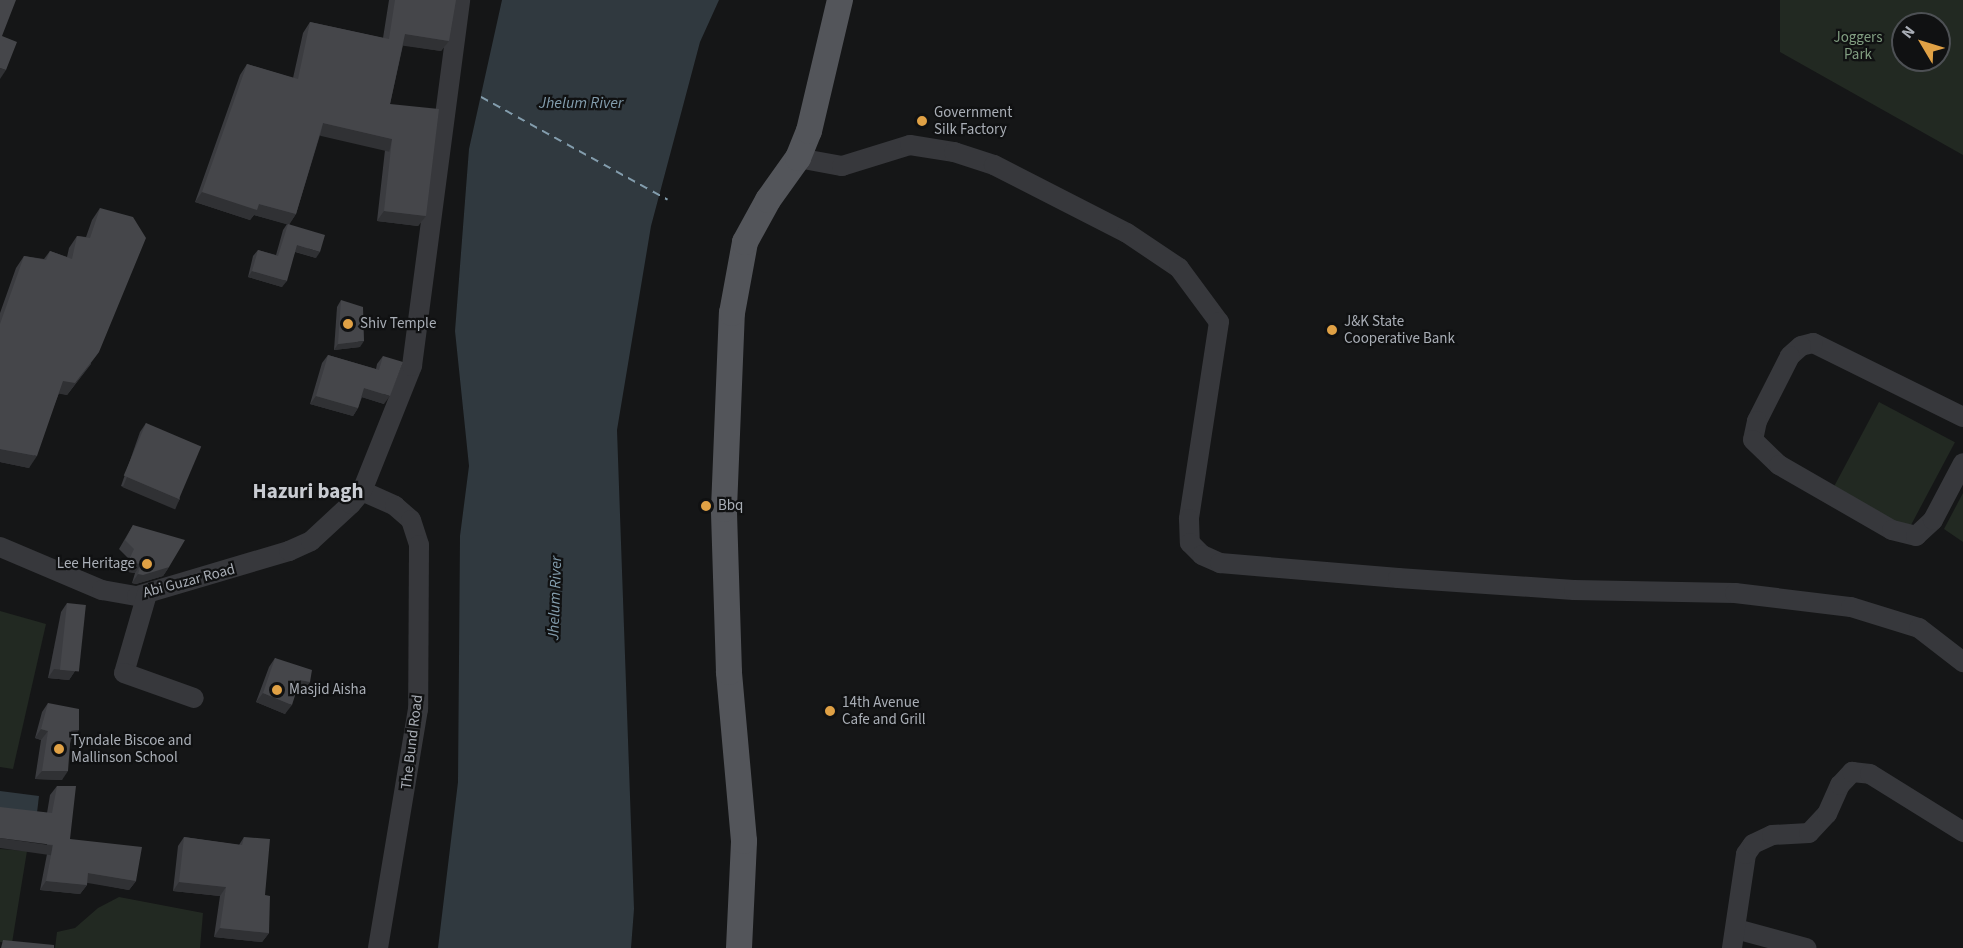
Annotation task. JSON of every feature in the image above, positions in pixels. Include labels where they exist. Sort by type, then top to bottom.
[{"type":"main road","points":[[740,948],[744,841],[729,672],[724,508],[732,313],[745,242],[768,200],[798,158],[840,0]]},
{"type":"street","points":[[362,491],[412,366],[460,0]]},
{"type":"street","points":[[798,158],[842,166],[910,145],[954,152],[994,165],[1127,233],[1179,268],[1195,284],[1219,322],[1189,519],[1190,543],[1202,555],[1220,562],[1398,578],[1574,590],[1734,593],[1851,607],[1919,628],[1963,662]]},
{"type":"street","points":[[1963,417],[1813,343],[1801,346],[1790,356],[1757,421],[1753,440],[1779,465],[1892,530],[1916,536],[1933,520],[1963,463]]},
{"type":"street","name":"Abi Guzar Road","points":[[0,547],[102,590],[123,595],[147,594],[250,564],[311,540],[362,491]]},
{"type":"street","name":"The Bund Road","points":[[362,491],[395,506],[411,520],[419,545],[418,710],[378,948]]},
{"type":"street","points":[[147,594],[124,673],[194,698]]},
{"type":"street","points":[[1732,948],[1746,854],[1753,844],[1772,834],[1809,833],[1827,814],[1840,785],[1852,772],[1870,774],[1963,832]]},
{"type":"street","points":[[1736,928],[1806,948]]},
{"type":"green space","name":"Joggers Park","points":[[1780,0],[1963,0],[1963,155],[1780,52]]},
{"type":"green space","points":[[1879,402],[1955,442],[1907,532],[1831,492]]},
{"type":"green space","points":[[1963,493],[1963,542],[1944,529]]},
{"type":"green space","points":[[0,611],[46,624],[13,769],[0,767]]},
{"type":"green space","points":[[0,849],[27,851],[12,943],[0,942]]},
{"type":"green space","points":[[119,897],[203,913],[200,948],[55,948],[57,932],[75,928],[98,908]]},
{"type":"water","name":"Jhelum River","points":[[502,0],[719,0],[700,42],[651,226],[617,430],[634,909],[631,948],[438,948],[458,782],[460,536],[469,466],[455,331],[469,149]]},
{"type":"water","points":[[0,791],[39,796],[36,821],[0,814]]},
{"type":"building","points":[[0,0],[16,0],[2,36],[17,42],[6,70],[0,68]]},
{"type":"building","points":[[395,0],[456,0],[449,41],[405,34],[390,104],[439,109],[426,216],[384,211],[392,139],[323,123],[296,214],[259,204],[257,210],[202,192],[247,64],[298,79],[310,22],[389,39]]},
{"type":"building","points":[[100,208],[133,217],[146,238],[99,352],[75,383],[63,381],[37,456],[0,449],[0,324],[24,256],[46,260],[50,251],[72,259],[77,236],[90,238]]},
{"type":"building","points":[[288,224],[325,235],[320,252],[297,245],[287,281],[252,271],[258,250],[278,256]]},
{"type":"building","name":"Shiv Temple","points":[[341,300],[363,307],[364,341],[338,344]]},
{"type":"building","points":[[328,355],[379,370],[383,356],[403,362],[390,396],[364,388],[358,408],[316,396]]},
{"type":"building","points":[[146,423],[201,446],[179,499],[124,475]]},
{"type":"building","name":"Lee Heritage","points":[[133,525],[185,540],[169,567],[143,575],[138,574],[141,564],[128,562],[134,549],[125,540]]},
{"type":"building","points":[[67,603],[86,605],[79,672],[60,670]]},
{"type":"building","name":"Masjid Aisha","points":[[275,658],[312,670],[310,682],[300,680],[292,705],[263,693]]},
{"type":"building","points":[[48,703],[79,709],[79,730],[71,731],[68,771],[42,771],[48,731],[41,729]]},
{"type":"building","points":[[57,786],[76,786],[70,839],[142,847],[136,881],[88,873],[87,885],[46,881],[53,845],[0,838],[0,807],[52,813]]},
{"type":"building","points":[[184,837],[242,845],[244,837],[270,839],[265,895],[270,896],[269,933],[220,928],[226,887],[179,882]]},
{"type":"building","points":[[3,940],[54,945],[54,948],[1,948]]},
{"type":"ferry route","points":[[481,97],[668,200]]},
{"type":"place","name":"Government Silk Factory","points":[[922,121]]},
{"type":"place","name":"Shiv Temple","points":[[348,324]]},
{"type":"place","name":"J&K State Cooperative Bank","points":[[1332,330]]},
{"type":"place","name":"Bbq","points":[[706,506]]},
{"type":"place","name":"Lee Heritage","points":[[147,564]]},
{"type":"place","name":"Masjid Aisha","points":[[277,690]]},
{"type":"place","name":"14th Avenue Cafe and Grill","points":[[830,711]]},
{"type":"place","name":"Tyndale Biscoe and Mallinson School","points":[[59,749]]},
{"type":"district","name":"Hazuri bagh","points":[[308,491]]}]
